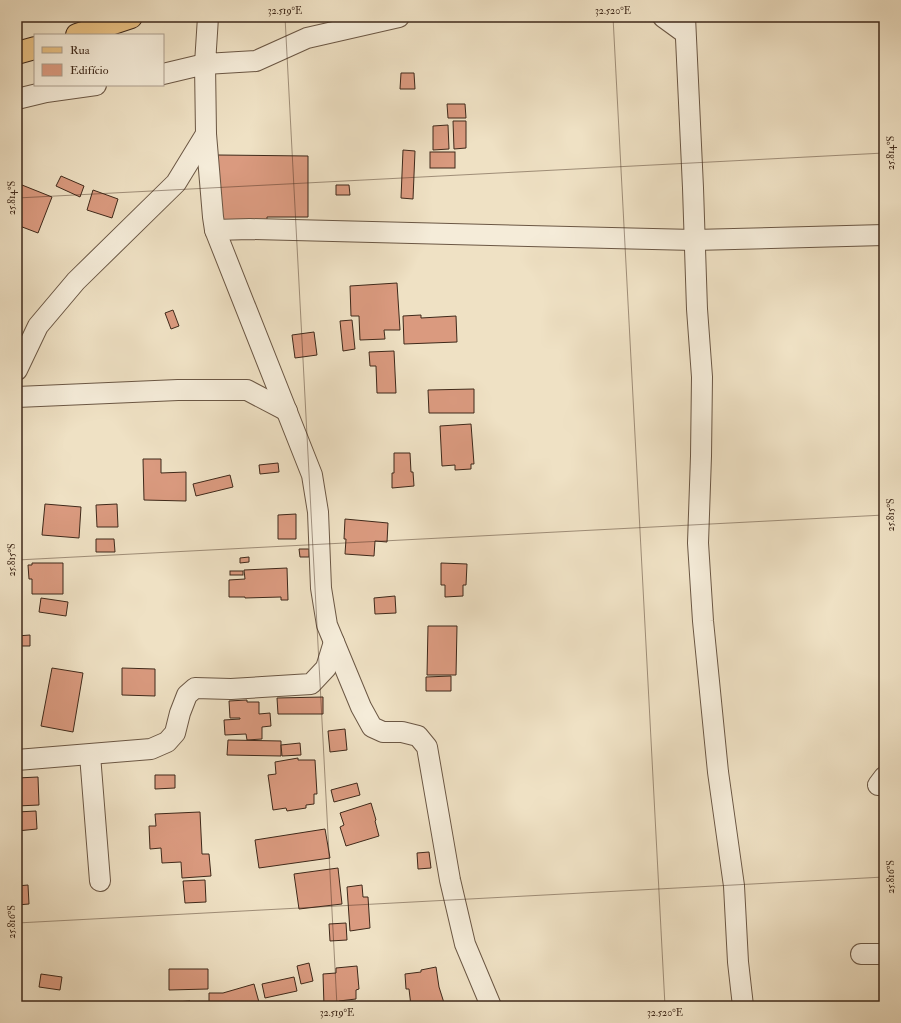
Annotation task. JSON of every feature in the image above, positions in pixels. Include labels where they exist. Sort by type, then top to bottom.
[{"type":"main road","points":[[80,34],[132,17]]},
{"type":"main road","points":[[17,53],[34,48]]},
{"type":"street","points":[[208,17],[205,64],[206,134],[215,230],[312,475],[318,512],[321,588],[327,625],[361,706],[372,727],[383,732],[402,732],[418,736],[427,747],[450,880],[465,944],[491,1006]]},
{"type":"street","points":[[164,74],[205,64],[256,61],[307,38],[399,17]]},
{"type":"street","points":[[663,17],[685,25],[697,309],[702,377],[698,543],[703,621],[718,772],[734,886],[742,1006]]},
{"type":"street","points":[[17,99],[46,92],[89,86]]},
{"type":"street","points":[[17,370],[38,326],[76,281],[176,184],[206,134]]},
{"type":"street","points":[[215,230],[258,229],[694,240],[884,235]]},
{"type":"street","points":[[17,397],[178,390],[247,390],[287,411]]},
{"type":"street","points":[[311,684],[326,668],[334,642]]},
{"type":"street","points":[[17,760],[151,749],[167,742],[175,733],[180,713],[187,695],[195,688],[231,689],[351,682]]},
{"type":"street","points":[[90,755],[100,881]]},
{"type":"street","points":[[861,954],[884,954]]},
{"type":"building","points":[[401,73],[414,73],[415,89],[400,89]]},
{"type":"building","points":[[447,104],[465,104],[466,118],[448,118]]},
{"type":"building","points":[[453,121],[466,121],[466,148],[454,149]]},
{"type":"building","points":[[448,125],[449,149],[433,150],[433,126]]},
{"type":"building","points":[[403,150],[415,151],[413,199],[401,198]]},
{"type":"building","points":[[430,152],[455,152],[455,168],[430,168]]},
{"type":"building","points":[[218,155],[308,156],[308,217],[267,217],[267,221],[219,221]]},
{"type":"building","points":[[61,176],[84,186],[80,197],[56,186]]},
{"type":"building","points":[[17,183],[52,197],[38,233],[17,225]]},
{"type":"building","points":[[336,185],[349,185],[350,195],[336,195]]},
{"type":"building","points":[[93,190],[118,199],[112,218],[87,210]]},
{"type":"building","points":[[397,283],[400,330],[384,330],[385,339],[360,340],[359,316],[351,316],[350,286]]},
{"type":"building","points":[[173,310],[179,326],[171,329],[165,313]]},
{"type":"building","points":[[421,315],[421,318],[456,316],[457,342],[404,344],[403,316]]},
{"type":"building","points":[[352,320],[355,349],[343,351],[340,321]]},
{"type":"building","points":[[314,332],[317,355],[295,358],[292,335]]},
{"type":"building","points":[[394,351],[396,393],[377,393],[376,366],[370,366],[369,352]]},
{"type":"building","points":[[474,389],[474,413],[429,413],[428,390]]},
{"type":"building","points":[[471,424],[474,464],[471,464],[471,469],[455,470],[455,465],[442,466],[440,426]]},
{"type":"building","points":[[394,453],[410,453],[411,472],[413,472],[414,486],[392,488]]},
{"type":"building","points":[[143,459],[161,459],[161,473],[186,472],[186,501],[144,500]]},
{"type":"building","points":[[278,463],[279,472],[260,474],[259,465]]},
{"type":"building","points":[[230,475],[233,487],[196,496],[193,484]]},
{"type":"building","points":[[45,504],[81,507],[79,538],[42,535]]},
{"type":"building","points":[[117,504],[118,527],[97,527],[96,505]]},
{"type":"building","points":[[296,514],[296,539],[278,539],[278,515]]},
{"type":"building","points":[[345,519],[388,523],[387,542],[375,541],[374,556],[345,554]]},
{"type":"building","points":[[96,539],[114,539],[115,552],[96,552]]},
{"type":"building","points":[[299,549],[309,549],[309,557],[300,557]]},
{"type":"building","points":[[249,557],[249,562],[240,563],[240,558]]},
{"type":"building","points":[[32,563],[63,563],[63,594],[32,594],[32,579],[29,579],[28,565],[32,565]]},
{"type":"building","points":[[441,563],[467,564],[466,585],[463,585],[463,596],[445,597],[445,585],[441,585]]},
{"type":"building","points":[[287,568],[288,600],[281,600],[281,597],[229,597],[229,580],[245,579],[244,570]]},
{"type":"building","points":[[230,571],[243,571],[243,575],[230,575]]},
{"type":"building","points":[[395,596],[396,613],[375,614],[374,598]]},
{"type":"building","points":[[41,598],[68,602],[66,616],[39,612]]},
{"type":"building","points":[[428,626],[457,626],[456,675],[427,675]]},
{"type":"building","points":[[30,635],[30,646],[17,646],[17,636]]},
{"type":"building","points":[[52,668],[83,673],[73,732],[41,726]]},
{"type":"building","points":[[122,668],[155,669],[155,696],[122,695]]},
{"type":"building","points":[[451,676],[451,691],[426,691],[426,677]]},
{"type":"building","points":[[323,697],[323,714],[278,714],[277,698]]},
{"type":"building","points":[[247,700],[247,702],[259,702],[259,714],[270,713],[271,726],[262,727],[262,739],[247,740],[246,734],[225,735],[224,720],[240,719],[230,718],[229,701]]},
{"type":"building","points":[[345,729],[347,750],[330,752],[328,731]]},
{"type":"building","points":[[228,740],[281,741],[281,756],[227,755]]},
{"type":"building","points":[[300,743],[301,755],[282,756],[281,745]]},
{"type":"building","points":[[298,758],[298,760],[315,760],[317,794],[314,794],[314,804],[306,805],[306,808],[287,811],[286,808],[273,810],[268,775],[276,774],[275,762]]},
{"type":"building","points":[[155,775],[175,775],[175,788],[155,789]]},
{"type":"building","points":[[38,777],[39,805],[17,806],[17,778]]},
{"type":"building","points":[[357,783],[360,795],[334,802],[331,790]]},
{"type":"building","points":[[371,803],[379,836],[346,846],[340,827],[344,825],[340,813]]},
{"type":"building","points":[[36,811],[37,829],[17,831],[17,812]]},
{"type":"building","points":[[200,812],[202,854],[209,854],[211,876],[182,878],[181,862],[162,863],[161,848],[150,849],[149,826],[156,826],[155,814]]},
{"type":"building","points":[[325,829],[330,858],[259,868],[255,840]]},
{"type":"building","points":[[429,852],[431,868],[418,869],[417,853]]},
{"type":"building","points":[[338,868],[342,904],[299,909],[294,874]]},
{"type":"building","points":[[205,880],[206,902],[185,903],[183,881]]},
{"type":"building","points":[[28,885],[29,904],[17,905],[17,886]]},
{"type":"building","points":[[362,885],[363,897],[368,897],[370,928],[350,931],[347,887]]},
{"type":"building","points":[[346,923],[347,940],[330,941],[329,924]]},
{"type":"building","points":[[309,963],[313,981],[301,984],[297,966]]},
{"type":"building","points":[[357,966],[359,989],[356,990],[356,999],[339,1001],[339,1005],[324,1006],[323,974],[336,973],[336,968]]},
{"type":"building","points":[[436,967],[439,987],[445,1006],[411,1006],[409,989],[406,989],[405,974],[421,972],[421,970]]},
{"type":"building","points":[[169,969],[208,969],[208,989],[169,990]]},
{"type":"building","points":[[41,974],[62,977],[60,990],[39,987]]},
{"type":"building","points":[[294,977],[297,991],[265,998],[262,984]]},
{"type":"building","points":[[254,984],[260,1006],[209,1006],[209,993],[223,993]]},
{"type":"building","points":[[190,1001],[190,1006],[174,1006],[173,1002],[175,1002]]}]
